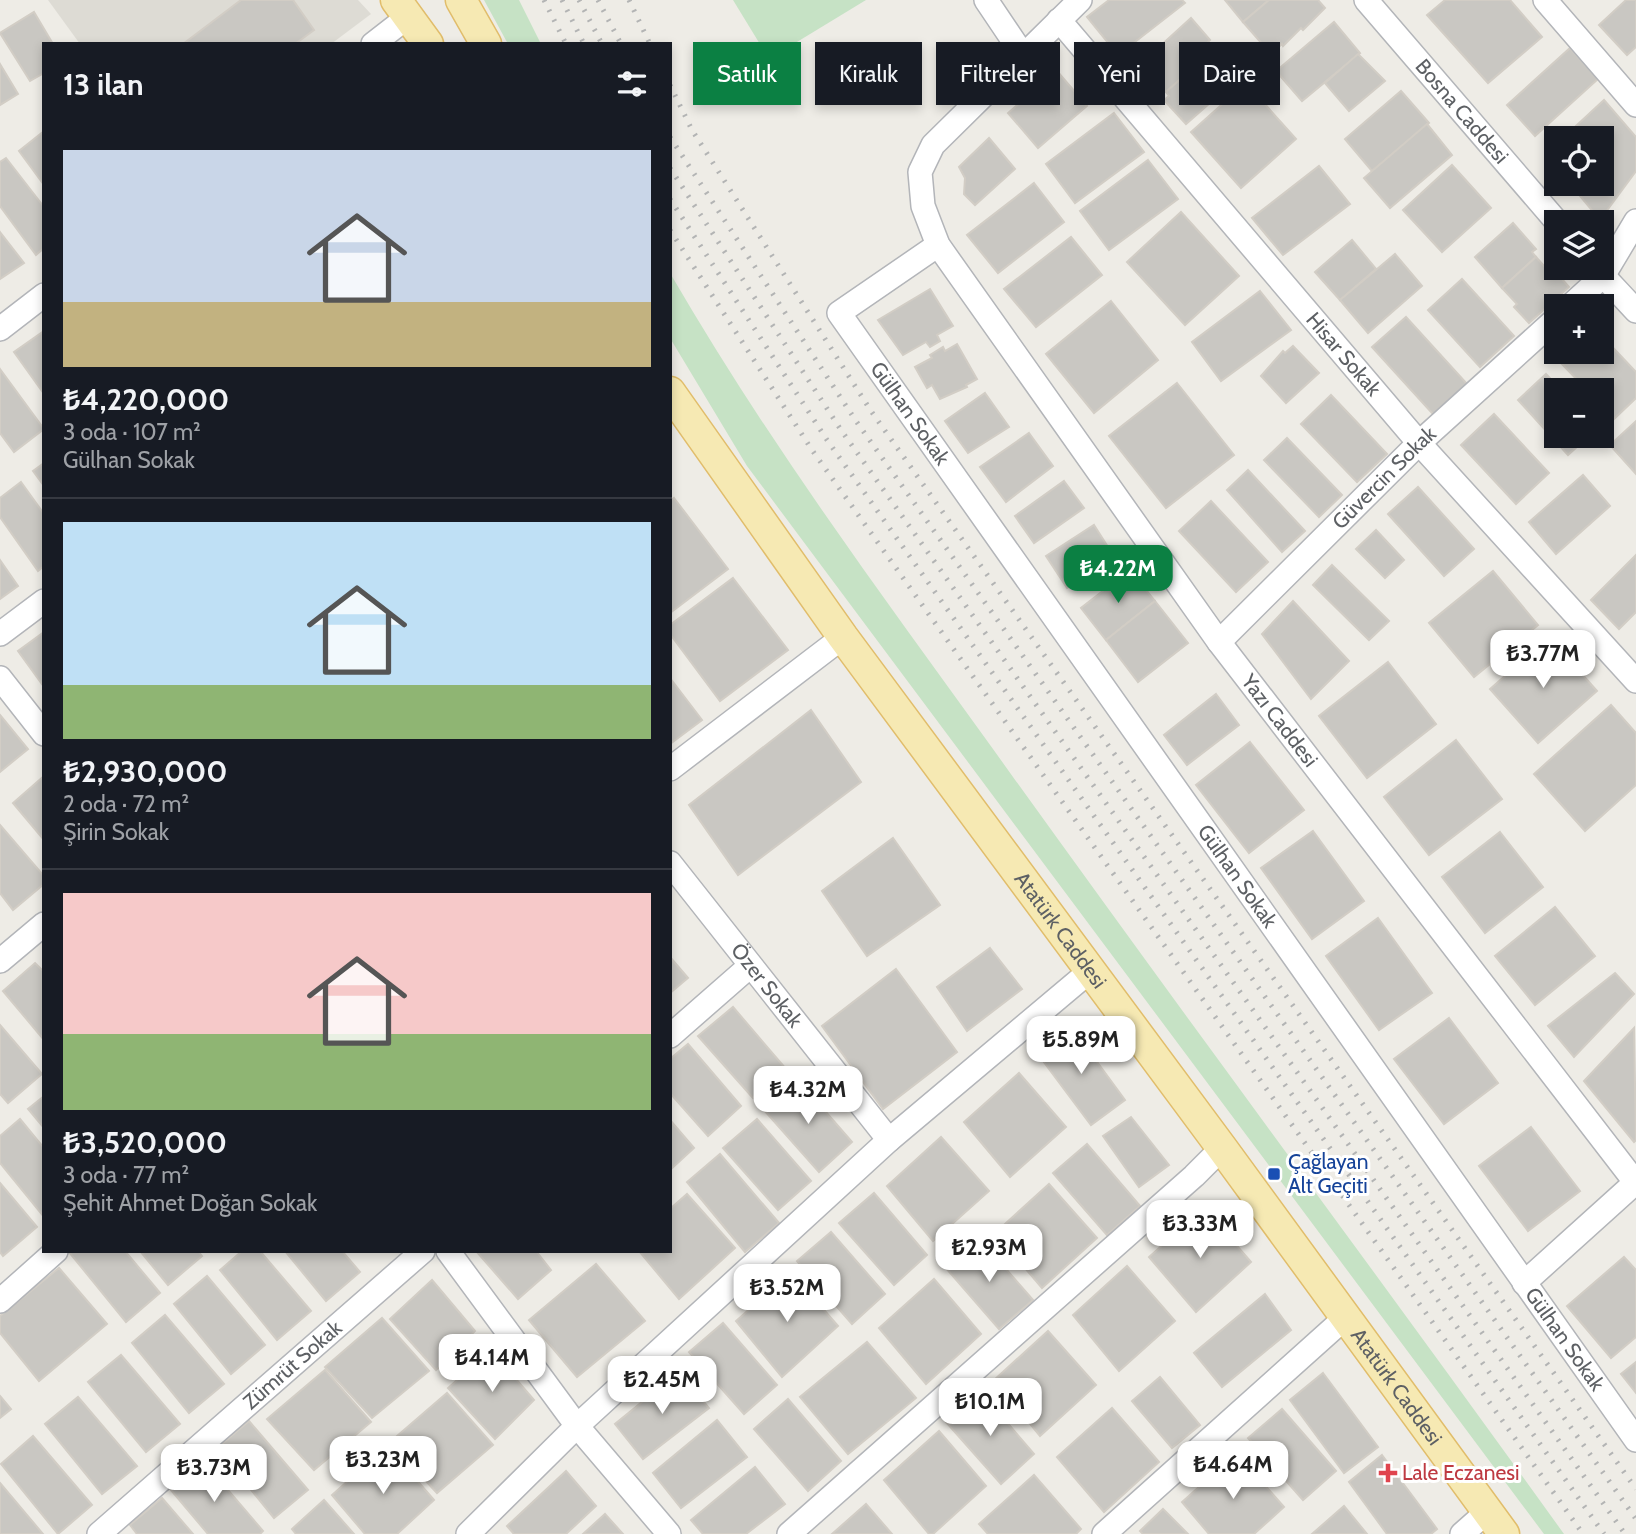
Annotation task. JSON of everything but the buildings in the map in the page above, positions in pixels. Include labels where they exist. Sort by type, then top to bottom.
[{"type":"main road","points":[[461,0],[485,42]]},
{"type":"main road","points":[[402,8],[427,42]]},
{"type":"main road","name":"Atatürk Caddesi","points":[[672,395],[843,638],[1222,1148],[1496,1523]]},
{"type":"street","points":[[986,0],[1014,42]]},
{"type":"street","name":"Yazı Caddesi","points":[[1036,42],[1080,0]]},
{"type":"street","name":"Bosna Caddesi","points":[[1366,0],[1547,210]]},
{"type":"street","points":[[1545,0],[1636,105]]},
{"type":"street","points":[[375,42],[402,8]]},
{"type":"street","name":"Hisar Sokak","points":[[1059,20],[1419,443],[1636,681]]},
{"type":"street","name":"Yazı Caddesi","points":[[973,105],[933,145],[920,172],[923,206],[938,245],[1219,642],[1636,1183]]},
{"type":"street","points":[[1614,252],[1636,221]]},
{"type":"street","name":"Gülhan Sokak","points":[[938,245],[839,313],[1636,1440]]},
{"type":"street","points":[[1581,294],[1593,280]]},
{"type":"street","points":[[1607,280],[1636,311]]},
{"type":"street","points":[[0,329],[42,297]]},
{"type":"street","name":"Güvercin Sokak","points":[[1219,642],[1419,443],[1544,330]]},
{"type":"street","points":[[0,634],[42,602]]},
{"type":"street","points":[[672,767],[843,638]]},
{"type":"street","points":[[0,678],[42,731]]},
{"type":"street","name":"Özer Sokak","points":[[672,866],[889,1140]]},
{"type":"street","points":[[0,961],[42,926]]},
{"type":"street","points":[[672,1033],[750,965]]},
{"type":"street","points":[[468,1534],[577,1426],[889,1140],[1090,971]]},
{"type":"street","points":[[789,1534],[1194,1176],[1222,1148]]},
{"type":"street","points":[[1524,1283],[1636,1183]]},
{"type":"street","points":[[0,1301],[54,1253]]},
{"type":"street","name":"Zümrüt Sokak","points":[[99,1534],[421,1253]]},
{"type":"street","points":[[449,1253],[577,1426],[669,1534]]},
{"type":"street","points":[[1104,1534],[1346,1317]]},
{"type":"street","points":[[1462,1534],[1496,1523]]},
{"type":"shaded area","points":[[48,0],[358,0],[371,14],[334,42],[79,42]]},
{"type":"green space","points":[[484,0],[519,0],[540,42],[507,42]]},
{"type":"green space","points":[[733,0],[866,0],[797,42],[759,42]]},
{"type":"green space","points":[[672,276],[745,396],[867,574],[1564,1534],[1544,1534],[747,466],[672,341]]},
{"type":"railway","points":[[544,0],[565,42]]},
{"type":"railway","points":[[562,0],[583,42]]},
{"type":"railway","points":[[579,0],[601,42]]},
{"type":"railway","points":[[598,0],[620,42]]},
{"type":"railway","points":[[629,0],[649,42]]},
{"type":"railway","points":[[672,89],[692,130],[871,411],[1636,1489]]},
{"type":"railway","points":[[672,140],[856,421],[1636,1519]]},
{"type":"railway","points":[[672,171],[841,430],[1625,1534]]},
{"type":"railway","points":[[672,202],[827,440],[1604,1534]]},
{"type":"railway","points":[[672,233],[812,450],[1583,1534]]},
{"type":"place","name":"Çağlayan Alt Geçiti","points":[[1274,1174]]},
{"type":"place","name":"Lale Eczanesi","points":[[1388,1473]]}]
